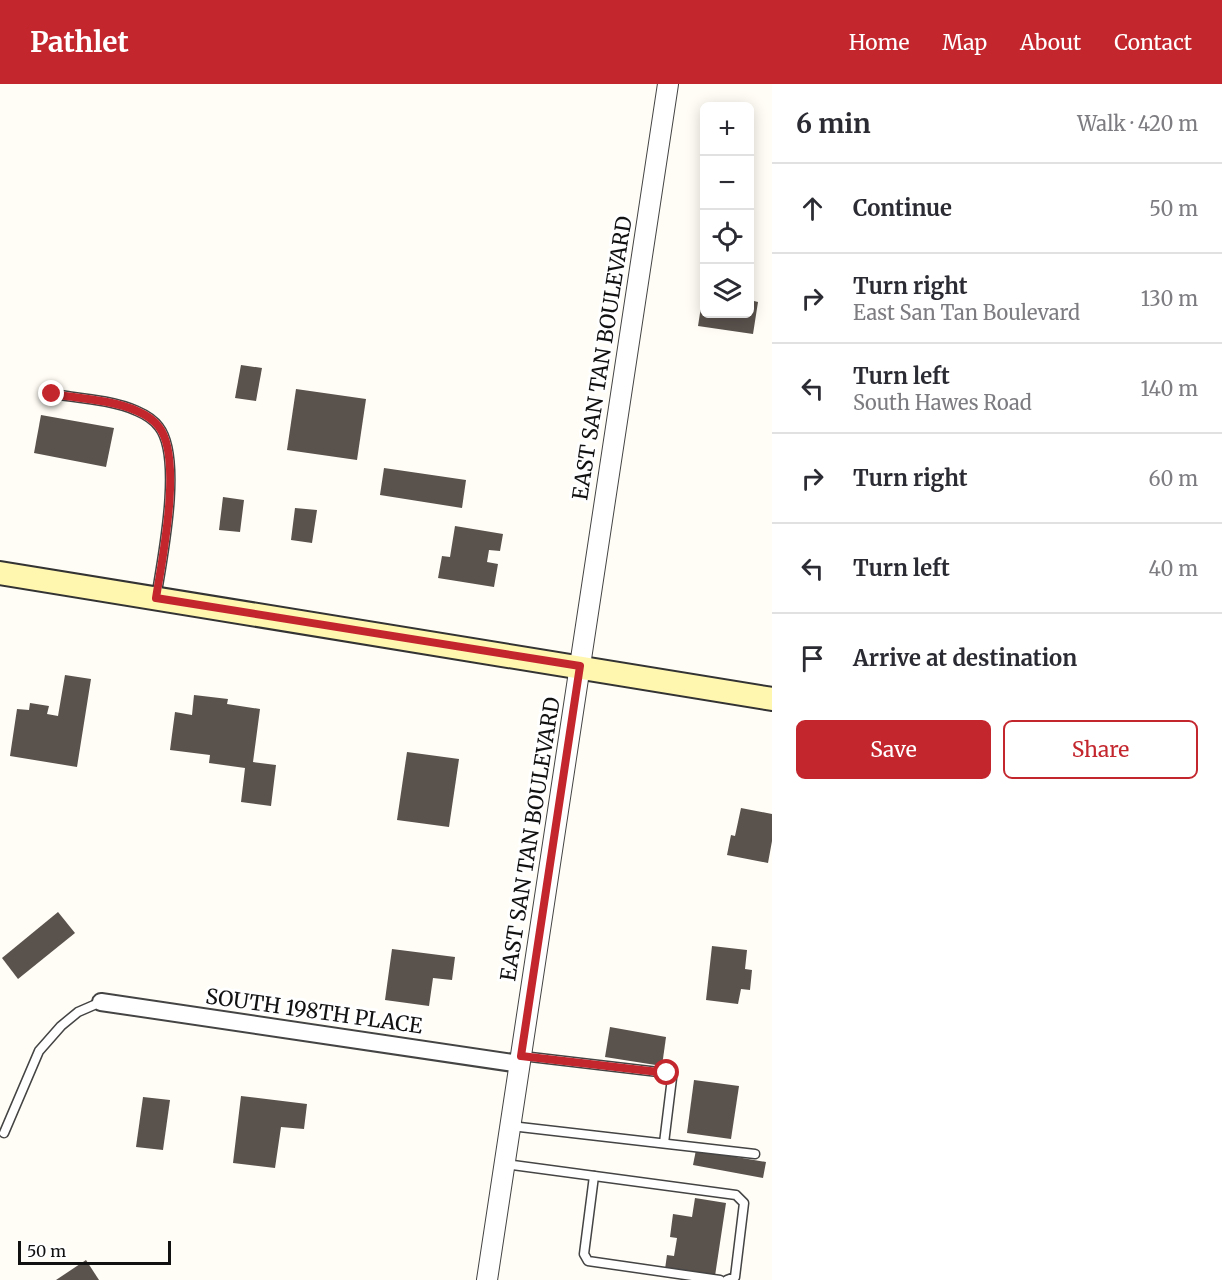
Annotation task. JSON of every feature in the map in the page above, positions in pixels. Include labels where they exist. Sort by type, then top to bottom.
[{"type":"main road","points":[[0,573],[772,699]]},
{"type":"street","name":"EAST SAN TAN BOULEVARD","points":[[487,1280],[668,84]]},
{"type":"street","name":"SOUTH 198TH PLACE","points":[[101,1002],[521,1060]]},
{"type":"lane","points":[[52,394],[127,408],[136,411],[159,427],[168,450],[170,469],[166,534],[156,598]]},
{"type":"lane","points":[[4,1133],[39,1051],[61,1026],[78,1012],[101,1002]]},
{"type":"lane","points":[[521,1060],[667,1073],[672,1078],[664,1143]]},
{"type":"lane","points":[[510,1126],[754,1154]]},
{"type":"lane","points":[[505,1164],[736,1195],[744,1203],[735,1277],[727,1280]]},
{"type":"lane","points":[[594,1176],[584,1254],[588,1261],[720,1280]]},
{"type":"building","points":[[754,301],[758,302],[753,334],[698,326],[700,313],[700,318],[754,318]]},
{"type":"building","points":[[241,365],[262,368],[256,401],[235,398]]},
{"type":"building","points":[[296,389],[366,399],[357,460],[287,450]]},
{"type":"building","points":[[41,415],[114,428],[106,467],[34,453]]},
{"type":"building","points":[[384,468],[466,480],[462,508],[380,495]]},
{"type":"building","points":[[223,497],[244,500],[240,532],[219,530]]},
{"type":"building","points":[[295,508],[317,510],[312,543],[291,540]]},
{"type":"building","points":[[455,526],[503,534],[500,551],[489,550],[487,562],[498,564],[494,587],[438,578],[442,556],[450,557]]},
{"type":"building","points":[[65,675],[91,679],[77,767],[10,756],[17,709],[29,710],[30,703],[49,706],[47,714],[58,716]]},
{"type":"building","points":[[194,695],[228,699],[227,704],[260,709],[253,762],[276,765],[271,806],[241,802],[245,768],[209,763],[210,755],[170,750],[175,712],[192,715]]},
{"type":"building","points":[[407,752],[459,759],[449,827],[397,820]]},
{"type":"building","points":[[741,808],[772,814],[772,841],[768,863],[727,855],[731,835],[735,836]]},
{"type":"building","points":[[58,912],[75,933],[18,979],[2,958]]},
{"type":"building","points":[[712,946],[747,950],[745,969],[752,970],[750,990],[741,989],[738,1004],[706,1000]]},
{"type":"building","points":[[392,949],[455,957],[452,980],[433,978],[429,1006],[385,1000]]},
{"type":"building","points":[[610,1027],[666,1037],[662,1066],[605,1057]]},
{"type":"building","points":[[694,1080],[739,1086],[731,1139],[687,1133]]},
{"type":"building","points":[[241,1096],[307,1104],[304,1129],[281,1127],[275,1168],[233,1163]]},
{"type":"building","points":[[143,1097],[170,1100],[163,1150],[136,1147]]},
{"type":"building","points":[[696,1150],[766,1162],[763,1178],[693,1165]]},
{"type":"building","points":[[695,1198],[726,1203],[715,1276],[665,1269],[667,1255],[674,1256],[677,1238],[670,1237],[673,1214],[692,1217]]},
{"type":"building","points":[[86,1260],[99,1280],[56,1280]]},
{"type":"route","points":[[52,394],[118,405],[136,411],[159,427],[168,450],[170,469],[166,534],[156,598],[580,666],[521,1056],[667,1073]]}]
